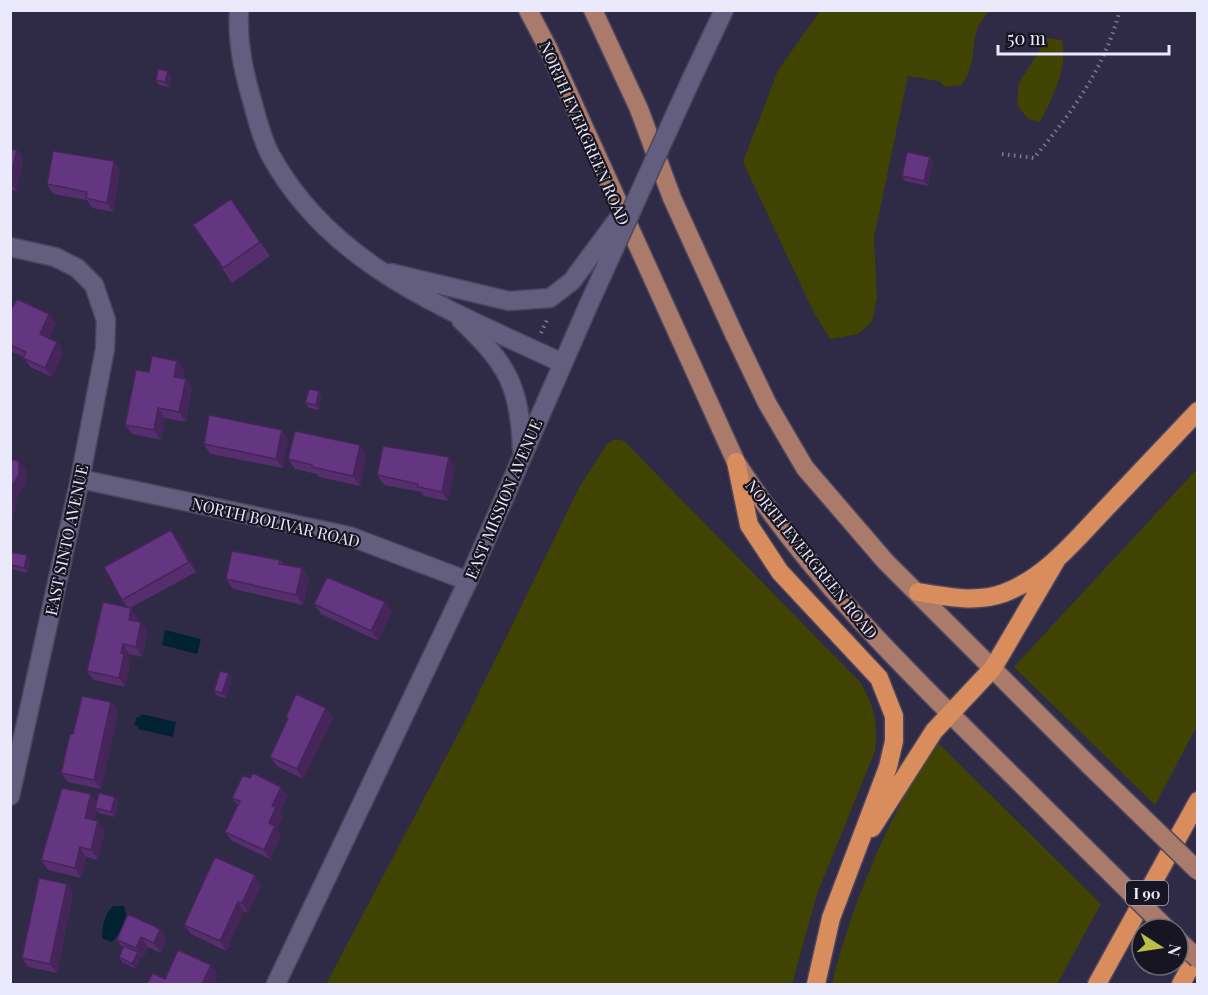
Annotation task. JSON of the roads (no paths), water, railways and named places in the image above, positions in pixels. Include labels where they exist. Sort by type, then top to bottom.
[{"type":"highway","points":[[918,592],[956,597],[992,596],[1025,583],[1057,559],[1197,411]]},
{"type":"highway","points":[[736,462],[749,525],[780,572],[879,678],[894,716],[894,741],[888,767],[831,918],[816,984]]},
{"type":"highway","points":[[850,865],[917,755],[951,713],[993,668],[1057,559]]},
{"type":"highway","name":"I 90","points":[[1097,984],[1197,801]]},
{"type":"highway","points":[[1181,984],[1197,953]]},
{"type":"main road","name":"NORTH EVERGREEN ROAD","points":[[528,10],[549,50],[736,462],[756,494],[871,634],[1155,917]]},
{"type":"main road","points":[[593,10],[639,109],[672,198],[767,403],[805,468],[886,562],[1197,871]]},
{"type":"street","points":[[239,10],[238,30],[242,65],[270,155],[316,218],[374,269],[407,290],[562,363]]},
{"type":"street","name":"EAST MISSION AVENUE","points":[[276,984],[468,581],[562,363],[724,10]]},
{"type":"street","points":[[374,269],[509,301],[550,298],[572,281],[641,187]]},
{"type":"street","name":"EAST SINTO AVENUE","points":[[10,247],[62,261],[77,268],[94,285],[106,320],[105,349],[80,479],[10,796]]},
{"type":"street","points":[[450,310],[486,345],[507,371],[521,414],[522,454]]},
{"type":"street","name":"NORTH BOLIVAR ROAD","points":[[80,479],[349,536],[468,581]]},
{"type":"water","points":[[165,630],[201,639],[197,654],[162,645]]},
{"type":"water","points":[[141,714],[176,722],[173,737],[138,729],[138,726],[134,725]]},
{"type":"water","points":[[113,906],[124,906],[127,916],[111,942],[102,938],[102,934],[106,916]]}]
